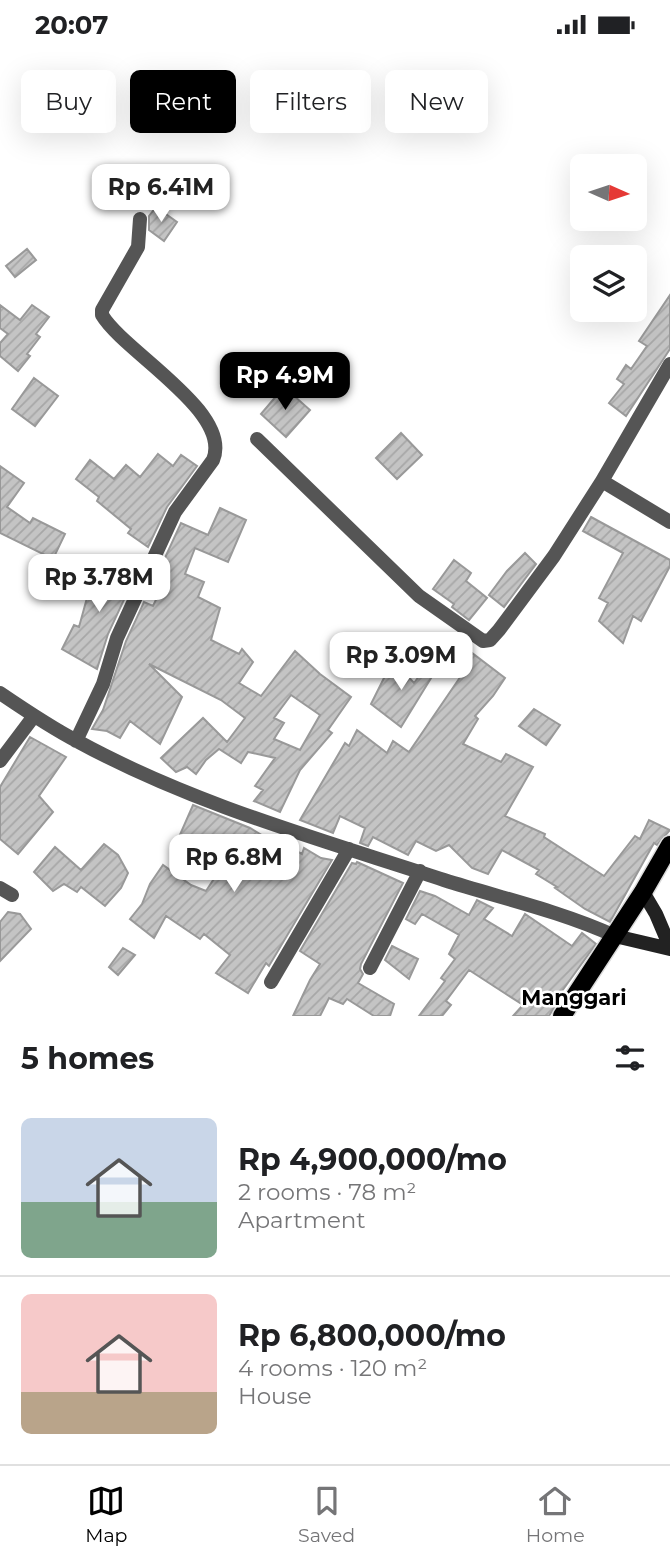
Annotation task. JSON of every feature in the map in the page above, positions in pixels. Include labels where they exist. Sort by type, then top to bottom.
[{"type":"main road","points":[[562,1016],[643,892],[670,845]]},
{"type":"main road","points":[[643,892],[656,914],[670,948]]},
{"type":"main road","points":[[615,936],[670,948]]},
{"type":"street","points":[[76,741],[103,684],[117,638],[175,513],[216,452],[202,411],[102,315],[102,310],[138,247],[140,219]]},
{"type":"street","points":[[257,439],[419,596],[483,641],[490,640],[554,556],[602,481],[670,364]]},
{"type":"street","points":[[602,481],[670,522]]},
{"type":"street","points":[[0,694],[76,741],[186,792],[349,849],[578,919],[615,936]]},
{"type":"street","points":[[0,761],[34,716]]},
{"type":"street","points":[[271,982],[349,849]]},
{"type":"street","points":[[370,968],[420,871]]},
{"type":"building","points":[[156,207],[177,222],[164,241],[149,230],[149,216]]},
{"type":"building","points":[[27,249],[36,260],[15,277],[6,266]]},
{"type":"building","points":[[670,295],[670,349],[626,416],[609,403],[624,384],[617,379],[626,365],[631,369],[647,346],[639,341]]},
{"type":"building","points":[[0,305],[20,320],[32,305],[49,317],[36,334],[40,337],[27,354],[30,356],[18,371],[0,356],[0,343],[8,334],[0,328]]},
{"type":"building","points":[[34,378],[58,396],[35,426],[12,409]]},
{"type":"building","points":[[284,387],[310,410],[286,437],[261,414]]},
{"type":"building","points":[[401,433],[422,455],[397,479],[376,458]]},
{"type":"building","points":[[158,454],[173,466],[181,455],[197,466],[167,507],[148,547],[128,533],[131,529],[97,501],[99,497],[76,479],[90,460],[114,479],[126,465],[140,477]]},
{"type":"building","points":[[0,466],[24,483],[7,507],[30,523],[33,518],[65,534],[53,559],[0,533]]},
{"type":"building","points":[[220,508],[246,520],[228,562],[195,548],[185,574],[204,582],[198,597],[220,608],[211,640],[239,654],[242,649],[253,662],[239,683],[261,696],[295,651],[351,697],[328,730],[332,733],[300,770],[280,812],[254,801],[263,790],[255,786],[275,758],[248,752],[241,763],[219,749],[206,760],[196,774],[187,767],[176,772],[161,758],[203,718],[227,742],[245,718],[221,700],[149,664],[182,697],[160,744],[130,721],[120,738],[107,731],[92,729],[103,710],[126,641],[144,602],[153,606],[166,579],[157,575],[181,523],[208,535]],"holes":[[[291,695],[320,715],[300,750],[274,739],[284,723],[274,718]]]},
{"type":"building","points":[[591,517],[670,560],[670,566],[641,621],[633,616],[623,643],[599,621],[608,603],[599,598],[623,553],[583,531]]},
{"type":"building","points":[[525,553],[536,564],[504,607],[489,595]]},
{"type":"building","points":[[106,559],[135,576],[108,634],[97,669],[62,649],[74,625],[79,627],[90,587]]},
{"type":"building","points":[[454,560],[471,573],[466,581],[487,598],[469,620],[452,607],[454,604],[433,589]]},
{"type":"building","points":[[438,635],[468,658],[472,653],[505,678],[475,716],[478,719],[463,744],[501,762],[506,754],[533,767],[505,816],[545,834],[544,837],[604,876],[635,836],[640,839],[649,820],[670,830],[657,845],[654,843],[610,922],[555,888],[557,887],[536,874],[539,870],[502,850],[488,874],[472,868],[449,845],[436,851],[416,841],[408,855],[373,837],[368,846],[360,843],[365,828],[340,816],[333,833],[300,820],[345,743],[349,746],[357,730],[387,753],[393,741],[409,752],[463,673],[444,658],[442,660],[429,651]]},
{"type":"building","points":[[393,660],[414,683],[431,660],[439,665],[401,727],[371,704]]},
{"type":"building","points":[[534,709],[560,725],[546,745],[519,726]]},
{"type":"building","points":[[30,737],[66,757],[39,796],[53,812],[18,854],[0,839],[0,787]]},
{"type":"building","points":[[193,805],[250,828],[268,839],[256,866],[269,873],[285,845],[302,854],[304,848],[321,858],[332,860],[269,966],[266,963],[248,993],[216,973],[230,955],[204,934],[200,939],[166,916],[154,938],[130,919],[142,904],[150,884],[163,865],[191,885],[206,891],[219,871],[175,846]]},
{"type":"building","points":[[104,844],[118,855],[128,873],[121,888],[105,906],[81,887],[77,892],[64,884],[53,891],[34,872],[55,847],[81,870]]},
{"type":"building","points":[[357,862],[403,883],[361,964],[363,974],[358,983],[394,1004],[390,1016],[374,1016],[347,999],[343,1004],[329,998],[320,1016],[293,1016],[320,964],[300,951],[352,863]]},
{"type":"building","points":[[420,891],[435,896],[469,915],[477,900],[493,908],[484,919],[512,936],[525,914],[572,946],[582,933],[596,944],[562,991],[549,1016],[513,1016],[523,1005],[469,970],[446,1001],[451,1005],[442,1016],[419,1016],[445,981],[441,978],[455,959],[449,954],[459,935],[422,914],[415,924],[406,919]]},
{"type":"building","points":[[8,912],[20,914],[31,929],[0,961],[0,922]]},
{"type":"building","points":[[392,946],[418,959],[409,979],[385,960]]},
{"type":"building","points":[[123,948],[135,955],[118,975],[109,967]]},
{"type":"district","name":"Manggari","points":[[574,997]]}]
